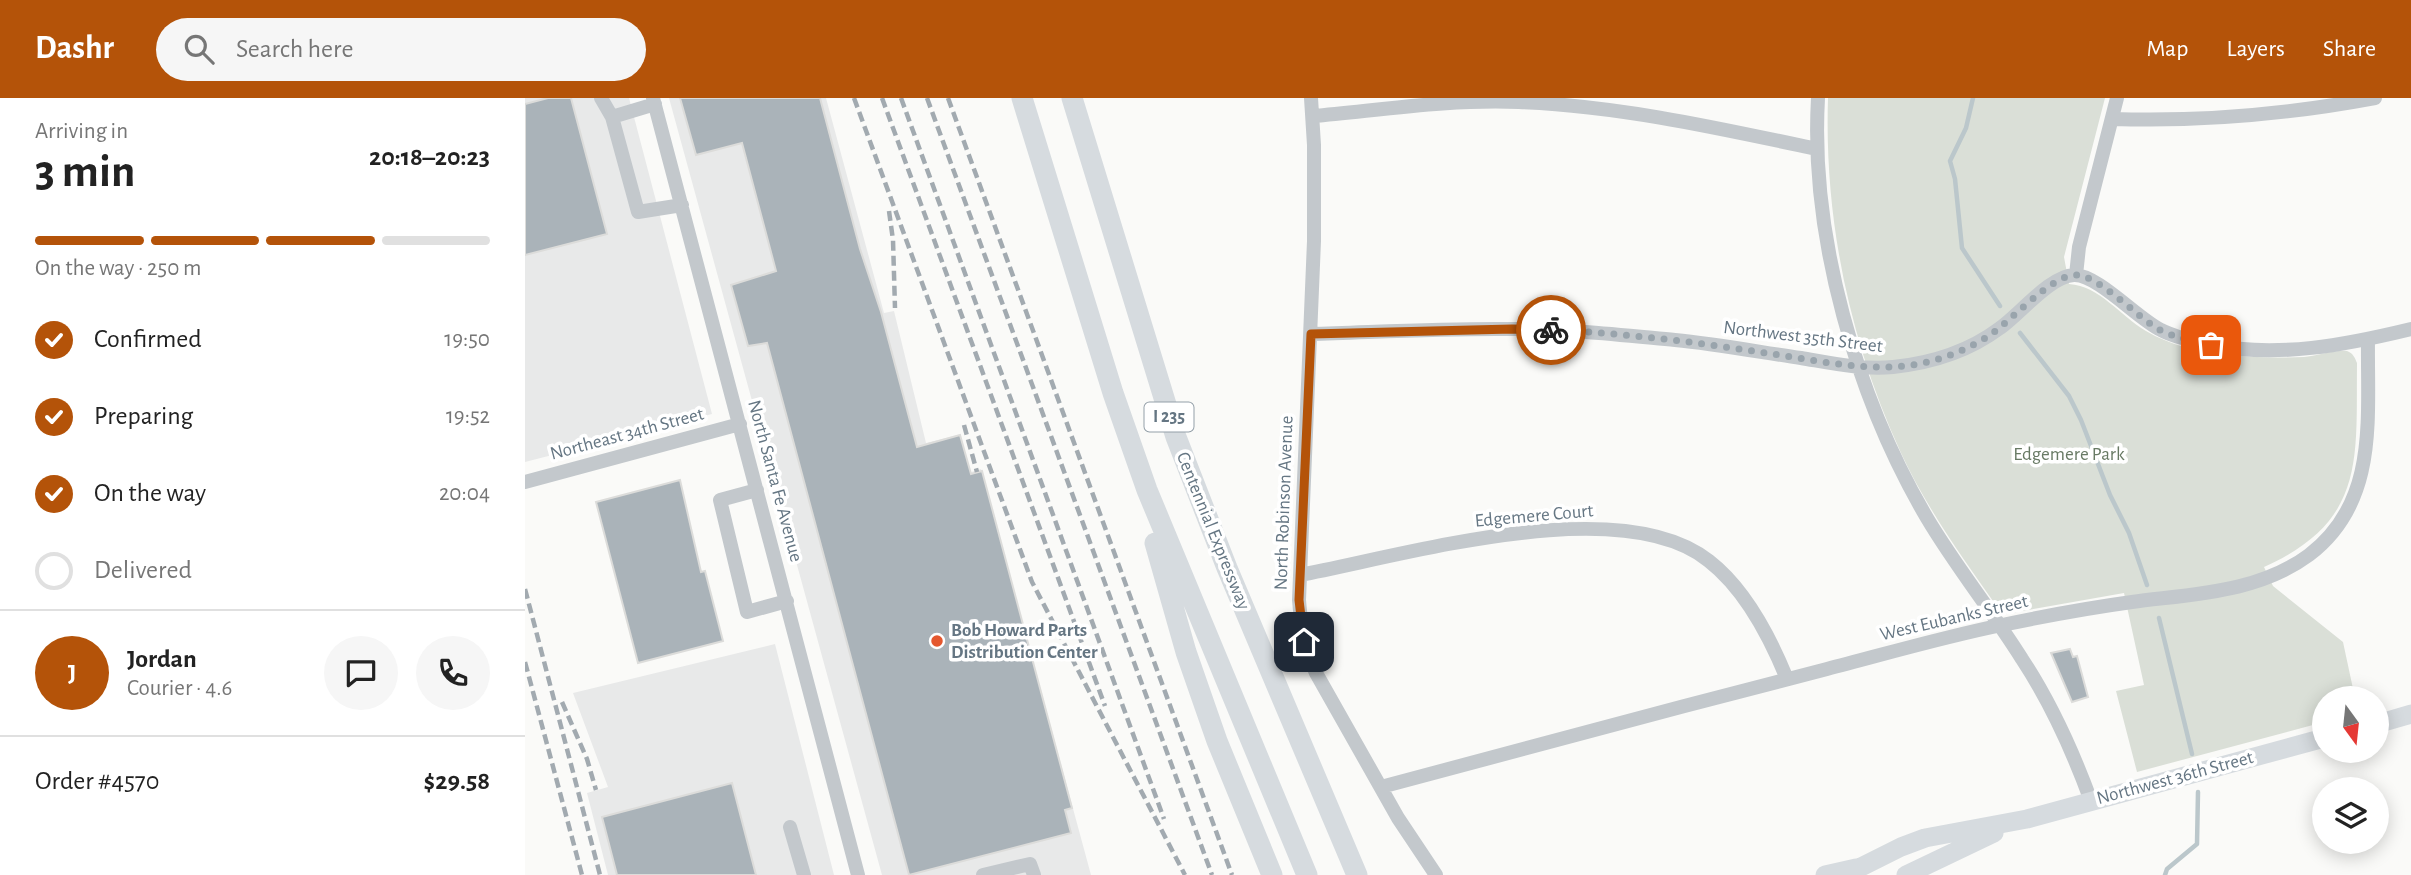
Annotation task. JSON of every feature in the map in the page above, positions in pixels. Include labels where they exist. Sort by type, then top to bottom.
[{"type":"highway","name":"I 235","points":[[1022,98],[1113,393],[1147,489],[1307,875]]},
{"type":"highway","name":"Centennial Expressway","points":[[1072,98],[1180,450],[1357,875]]},
{"type":"highway","points":[[1113,393],[1187,652],[1217,741],[1272,875]]},
{"type":"main road","points":[[2389,720],[2411,714]]},
{"type":"main road","name":"Northwest 36th Street","points":[[1825,875],[1851,871],[1926,838],[2027,818],[2312,741]]},
{"type":"main road","name":"Northwest 36th Street","points":[[1906,875],[1935,859],[2027,818]]},
{"type":"street","points":[[601,98],[612,117],[638,212],[682,205]]},
{"type":"street","name":"North Robinson Avenue","points":[[1311,98],[1315,203],[1300,575],[1301,624],[1309,657],[1398,818],[1436,875]]},
{"type":"street","points":[[1818,98],[1817,149],[1828,243],[1839,299],[1859,366],[1889,448],[1945,547],[2023,660],[2061,729],[2091,801]]},
{"type":"street","points":[[2117,98],[2079,247],[2076,275],[2097,283],[2161,331],[2192,341],[2230,348],[2299,350],[2368,340],[2411,329]]},
{"type":"street","points":[[2113,119],[2169,120],[2272,114],[2375,98]]},
{"type":"street","points":[[612,117],[654,101]]},
{"type":"street","name":"North Santa Fe Avenue","points":[[654,101],[858,875]]},
{"type":"street","points":[[1313,116],[1470,102],[1571,105],[1658,116],[1817,149]]},
{"type":"street","name":"Northwest 35th Street","points":[[1311,334],[1558,330],[1694,342],[1859,366],[1888,367],[1933,360],[1961,351],[2002,327],[2052,284],[2076,275]]},
{"type":"street","name":"West Eubanks Street","points":[[1381,787],[2000,625],[2136,601],[2177,598],[2243,585],[2291,566],[2308,556],[2343,519],[2358,488],[2365,461],[2368,340]]},
{"type":"street","name":"Northeast 34th Street","points":[[525,482],[740,424]]},
{"type":"street","points":[[757,490],[720,500],[747,612],[787,601]]},
{"type":"street","name":"Edgemere Court","points":[[1300,575],[1507,534],[1585,529],[1647,534],[1692,550],[1709,560],[1728,579],[1744,598],[1778,657],[1787,679]]},
{"type":"street","points":[[790,827],[804,875]]},
{"type":"street","points":[[983,875],[1030,864],[1034,875]]},
{"type":"shaded area","points":[[525,98],[629,98],[712,414],[525,462]]},
{"type":"shaded area","name":"Bob Howard Parts Distribution Center","points":[[669,98],[826,98],[884,313],[894,311],[926,443],[958,435],[968,473],[981,469],[1091,875],[882,875]]},
{"type":"shaded area","points":[[775,644],[834,875],[608,875],[587,793],[608,787],[573,693]]},
{"type":"green space","name":"Edgemere Park","points":[[1828,98],[2105,98],[2064,257],[2069,284],[2080,286],[2100,296],[2136,325],[2155,336],[2193,349],[2263,357],[2304,357],[2343,351],[2352,354],[2357,363],[2356,429],[2354,458],[2348,484],[2338,508],[2321,529],[2297,549],[2264,567],[2273,586],[2343,642],[2352,686],[2312,686],[2312,725],[2137,772],[2116,691],[2144,685],[2124,593],[2005,614],[2000,611],[1934,514],[1911,474],[1883,411],[1854,324],[1844,280],[1836,235],[1828,144]]},
{"type":"building","points":[[548,98],[571,98],[607,234],[525,255],[525,104]]},
{"type":"building","name":"Bob Howard Parts Distribution Center","points":[[680,98],[820,98],[917,447],[960,435],[971,474],[982,471],[1072,808],[1065,810],[1071,833],[909,875],[767,343],[748,346],[731,285],[776,271],[742,143],[696,155]]},
{"type":"building","points":[[680,480],[701,572],[705,571],[723,641],[638,663],[596,502]]},
{"type":"building","points":[[2070,649],[2073,657],[2077,656],[2088,697],[2072,702],[2051,653]]},
{"type":"building","points":[[732,783],[756,875],[617,875],[602,817]]},
{"type":"waterway","points":[[1973,98],[1966,128],[1950,161],[1955,179],[1962,248],[2000,306]]},
{"type":"waterway","points":[[2020,333],[2069,396],[2110,495],[2129,533],[2147,585]]},
{"type":"waterway","points":[[2159,618],[2192,754]]},
{"type":"waterway","points":[[2165,875],[2167,869],[2197,844],[2198,792]]},
{"type":"railway","points":[[854,98],[1032,582],[1185,875]]},
{"type":"railway","points":[[882,98],[1105,706]]},
{"type":"railway","points":[[901,98],[1164,819]]},
{"type":"railway","points":[[927,98],[1212,875]]},
{"type":"railway","points":[[948,98],[1232,875]]},
{"type":"railway","points":[[889,211],[893,240],[895,308]]},
{"type":"railway","points":[[964,425],[977,472]]},
{"type":"railway","points":[[525,589],[600,875]]},
{"type":"railway","points":[[525,662],[582,875]]},
{"type":"railway","points":[[562,702],[587,759],[596,790]]},
{"type":"way so far","points":[[1551,330],[1694,342],[1883,368],[1917,364],[1948,356],[1973,345],[2002,327],[2052,284],[2076,275],[2097,283],[2161,331],[2211,345]]},
{"type":"place","name":"Bob Howard Parts Distribution Center","points":[[937,641]]},
{"type":"route","points":[[1304,642],[1299,600],[1311,334],[1551,330]]}]
